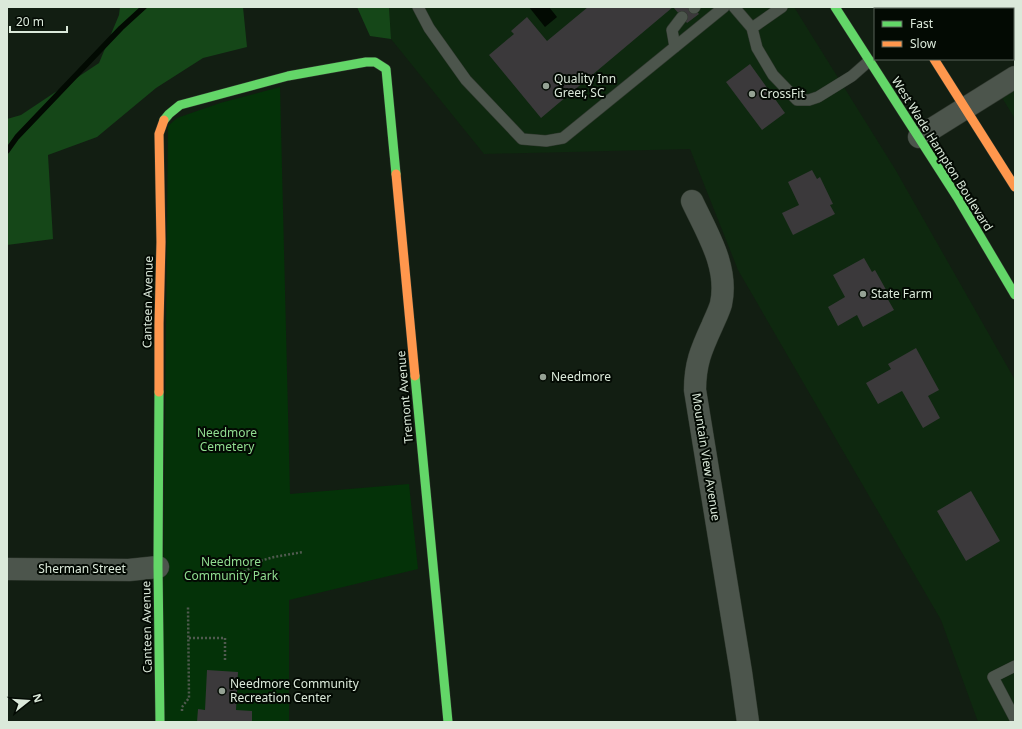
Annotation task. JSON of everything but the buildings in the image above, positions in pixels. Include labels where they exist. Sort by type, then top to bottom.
[{"type":"street","name":"West Wade Hampton Boulevard","points":[[835,7],[957,197],[1015,295]]},
{"type":"street","points":[[935,60],[1015,187]]},
{"type":"street","name":"Canteen Avenue","points":[[160,722],[158,567],[159,324],[161,242],[160,126],[172,110],[180,105],[288,76],[366,62],[375,62],[386,69]]},
{"type":"street","name":"Tremont Avenue","points":[[386,69],[448,722]]},
{"type":"street","points":[[919,137],[1015,77]]},
{"type":"street","name":"Mountain View Avenue","points":[[692,201],[718,257],[723,281],[721,304],[702,348],[698,362],[695,376],[695,390],[740,664],[748,722]]},
{"type":"street","name":"Sherman Street","points":[[7,569],[129,570],[158,567]]},
{"type":"lane","points":[[418,7],[429,28],[466,80],[522,139],[546,141],[562,138],[675,47],[719,8]]},
{"type":"lane","points":[[734,7],[752,28],[757,48],[773,75],[798,100],[809,100],[818,97],[852,76],[869,61]]},
{"type":"lane","points":[[752,28],[782,7]]},
{"type":"lane","points":[[675,47],[672,30],[682,17]]},
{"type":"lane","points":[[1015,666],[993,677],[1015,719]]},
{"type":"path","points":[[225,576],[236,575],[246,571],[260,561],[303,552]]},
{"type":"path","points":[[182,714],[182,707],[189,698],[188,606]]},
{"type":"path","points":[[189,638],[225,638],[225,662]]},
{"type":"shaded area","points":[[389,7],[794,7],[895,169],[1015,380],[1015,722],[978,722],[941,620],[738,270],[690,149],[484,154],[391,39]]},
{"type":"shaded area","points":[[529,7],[549,7],[557,17],[545,27]]},
{"type":"shaded area","points":[[1015,89],[1015,119],[1001,96]]},
{"type":"green space","points":[[120,7],[243,7],[247,47],[203,58],[156,88],[97,137],[48,155],[53,239],[7,245],[7,119],[21,115],[99,63],[119,15]]},
{"type":"green space","points":[[357,7],[389,7],[391,39],[370,36]]},
{"type":"green space","points":[[280,87],[290,494],[409,484],[418,569],[289,600],[289,722],[162,722],[168,126],[177,118],[220,103]]},
{"type":"waterway","points":[[7,151],[17,137],[121,28],[144,7]]},
{"type":"traffic: fast","points":[[835,7],[957,197],[1015,295]]},
{"type":"traffic: fast","points":[[164,120],[180,105],[288,76],[366,62],[375,62],[386,69],[396,174]]},
{"type":"traffic: fast","points":[[415,376],[448,722]]},
{"type":"traffic: fast","points":[[159,392],[158,567],[160,722]]},
{"type":"traffic: slow","points":[[935,60],[1015,187]]},
{"type":"traffic: slow","points":[[159,392],[161,242],[159,134],[164,120]]},
{"type":"traffic: slow","points":[[396,174],[415,376]]},
{"type":"place","name":"Quality Inn Greer, SC","points":[[546,86]]},
{"type":"place","name":"CrossFit","points":[[752,94]]},
{"type":"place","name":"State Farm","points":[[863,294]]},
{"type":"place","name":"Needmore","points":[[543,377]]},
{"type":"place","name":"Needmore Community Recreation Center","points":[[222,691]]},
{"type":"park label","name":"Needmore Cemetery","points":[[227,440]]},
{"type":"park label","name":"Needmore Community Park","points":[[231,569]]}]
